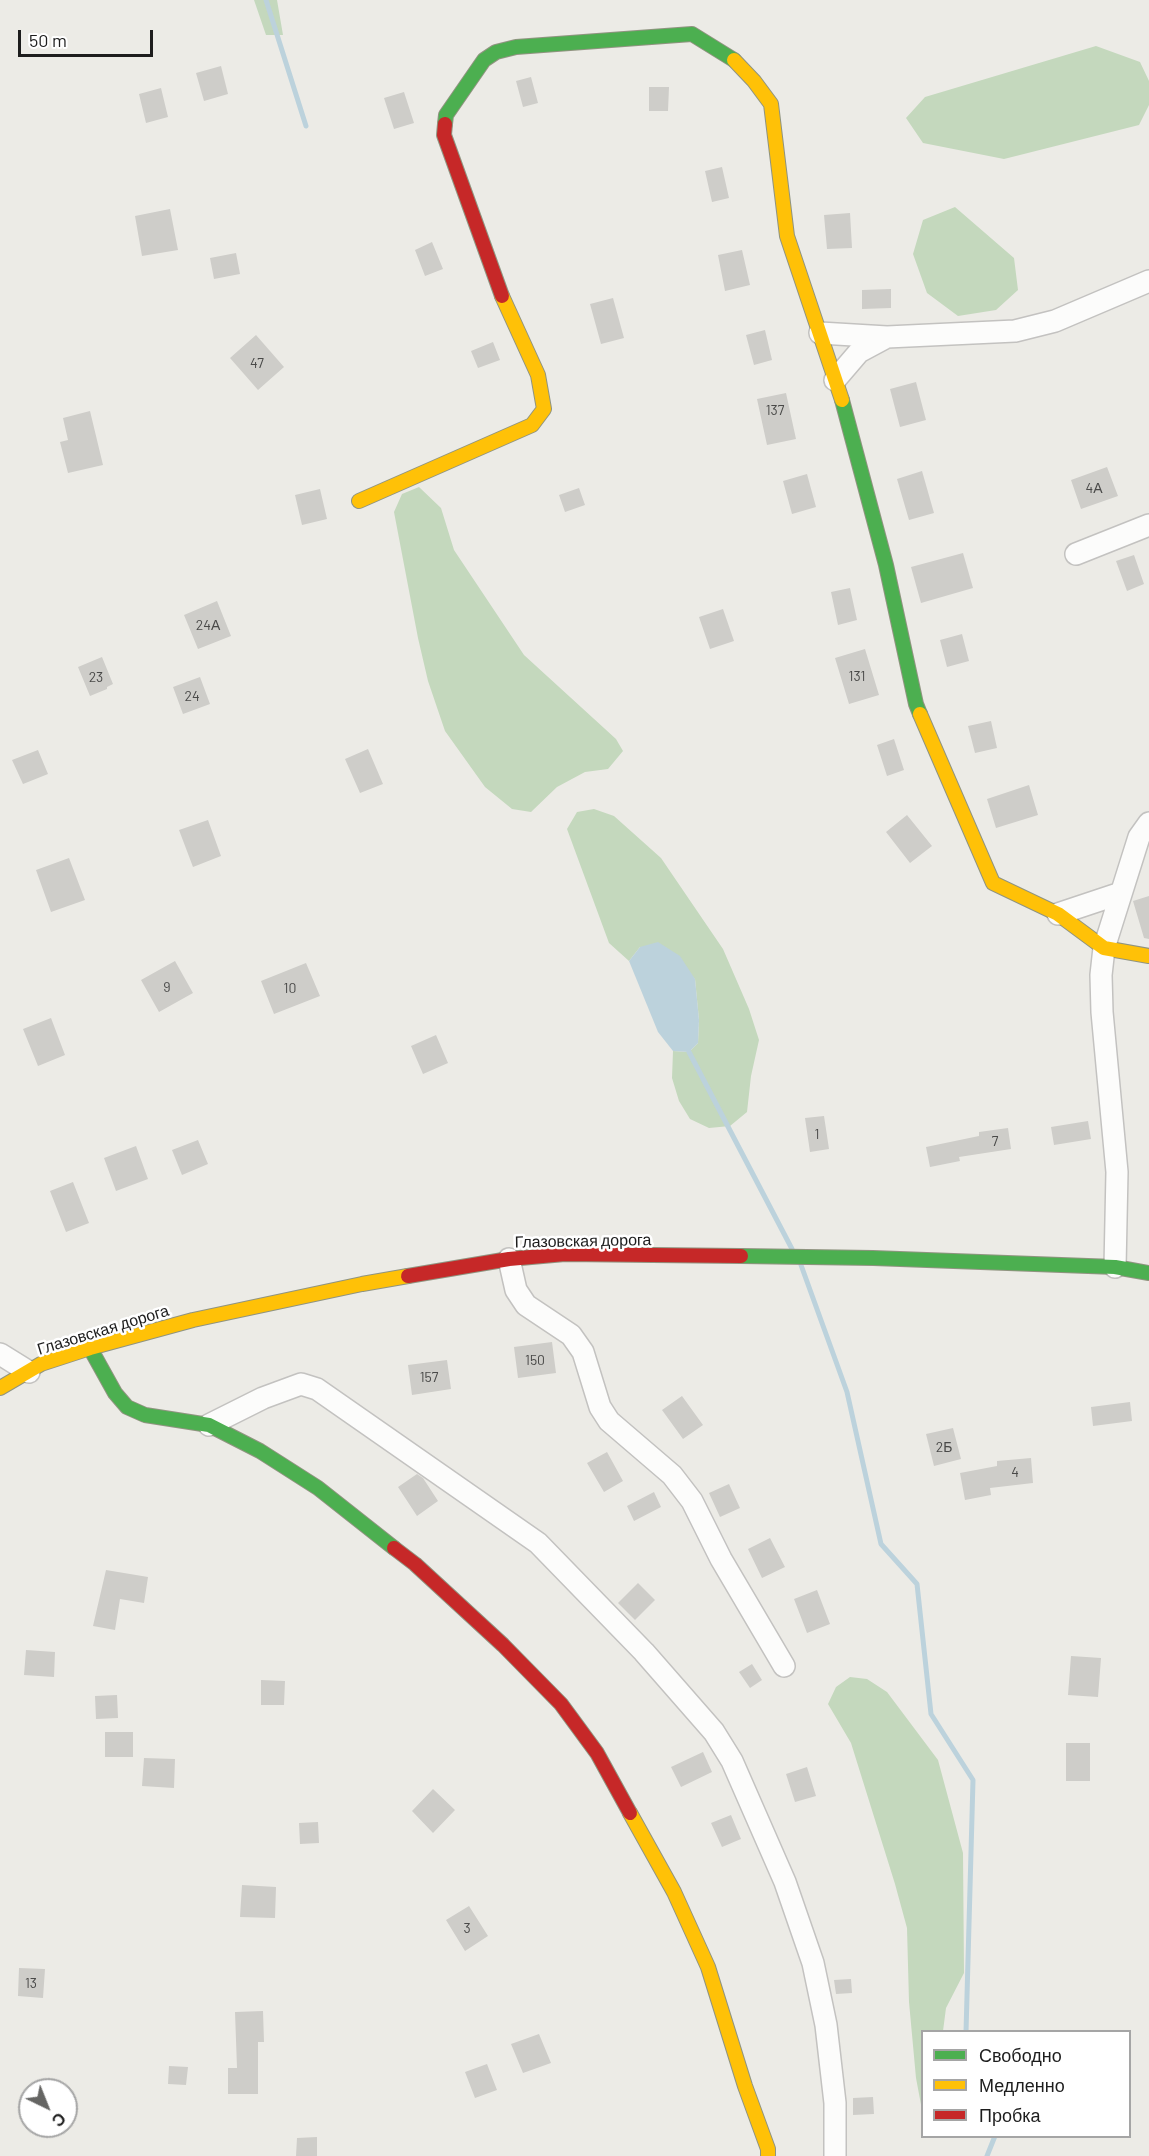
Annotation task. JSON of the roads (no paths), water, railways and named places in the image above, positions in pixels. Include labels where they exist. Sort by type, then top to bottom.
[{"type":"street","points":[[359,501],[532,425],[544,409],[537,375],[498,287],[444,135],[446,115],[484,60],[496,52],[516,47],[692,34],[731,57],[754,81],[771,104],[787,236],[835,380],[886,565],[916,704],[993,883],[1058,914],[1104,948],[1149,956]]},
{"type":"street","points":[[820,333],[887,337],[1015,331],[1055,321],[1149,281]]},
{"type":"street","points":[[835,380],[860,352],[887,337]]},
{"type":"street","points":[[1076,554],[1149,525]]},
{"type":"street","points":[[1115,1267],[1117,1172],[1102,1012],[1101,975],[1104,948],[1138,837],[1149,823]]},
{"type":"street","points":[[1058,914],[1121,893]]},
{"type":"street","name":"Глазовская дорога","points":[[0,1388],[41,1364],[204,1317],[362,1284],[509,1259],[565,1254],[873,1258],[1115,1267],[1149,1273]]},
{"type":"street","points":[[509,1259],[516,1290],[525,1305],[571,1335],[583,1352],[600,1407],[609,1421],[672,1475],[692,1501],[721,1559],[784,1666]]},
{"type":"street","points":[[90,1348],[115,1393],[127,1407],[146,1414],[209,1425],[260,1451],[318,1488],[415,1564],[503,1645],[561,1704],[597,1753],[674,1892],[708,1967],[745,2086],[768,2150],[768,2156]]},
{"type":"street","points":[[0,1353],[29,1372]]},
{"type":"street","points":[[209,1425],[263,1398],[301,1384],[317,1389],[538,1543],[644,1652],[714,1732],[732,1761],[785,1882],[813,1963],[825,2025],[835,2103],[835,2156]]},
{"type":"water","points":[[658,942],[680,956],[695,979],[699,1020],[698,1043],[689,1052],[673,1051],[658,1032],[629,961],[640,947]]},
{"type":"waterway","points":[[266,0],[306,126]]},
{"type":"waterway","points":[[689,1052],[792,1249]]},
{"type":"waterway","points":[[801,1265],[847,1392],[881,1544],[917,1584],[931,1714],[973,1780],[966,2030]]},
{"type":"waterway","points":[[987,2156],[994,2138]]}]
